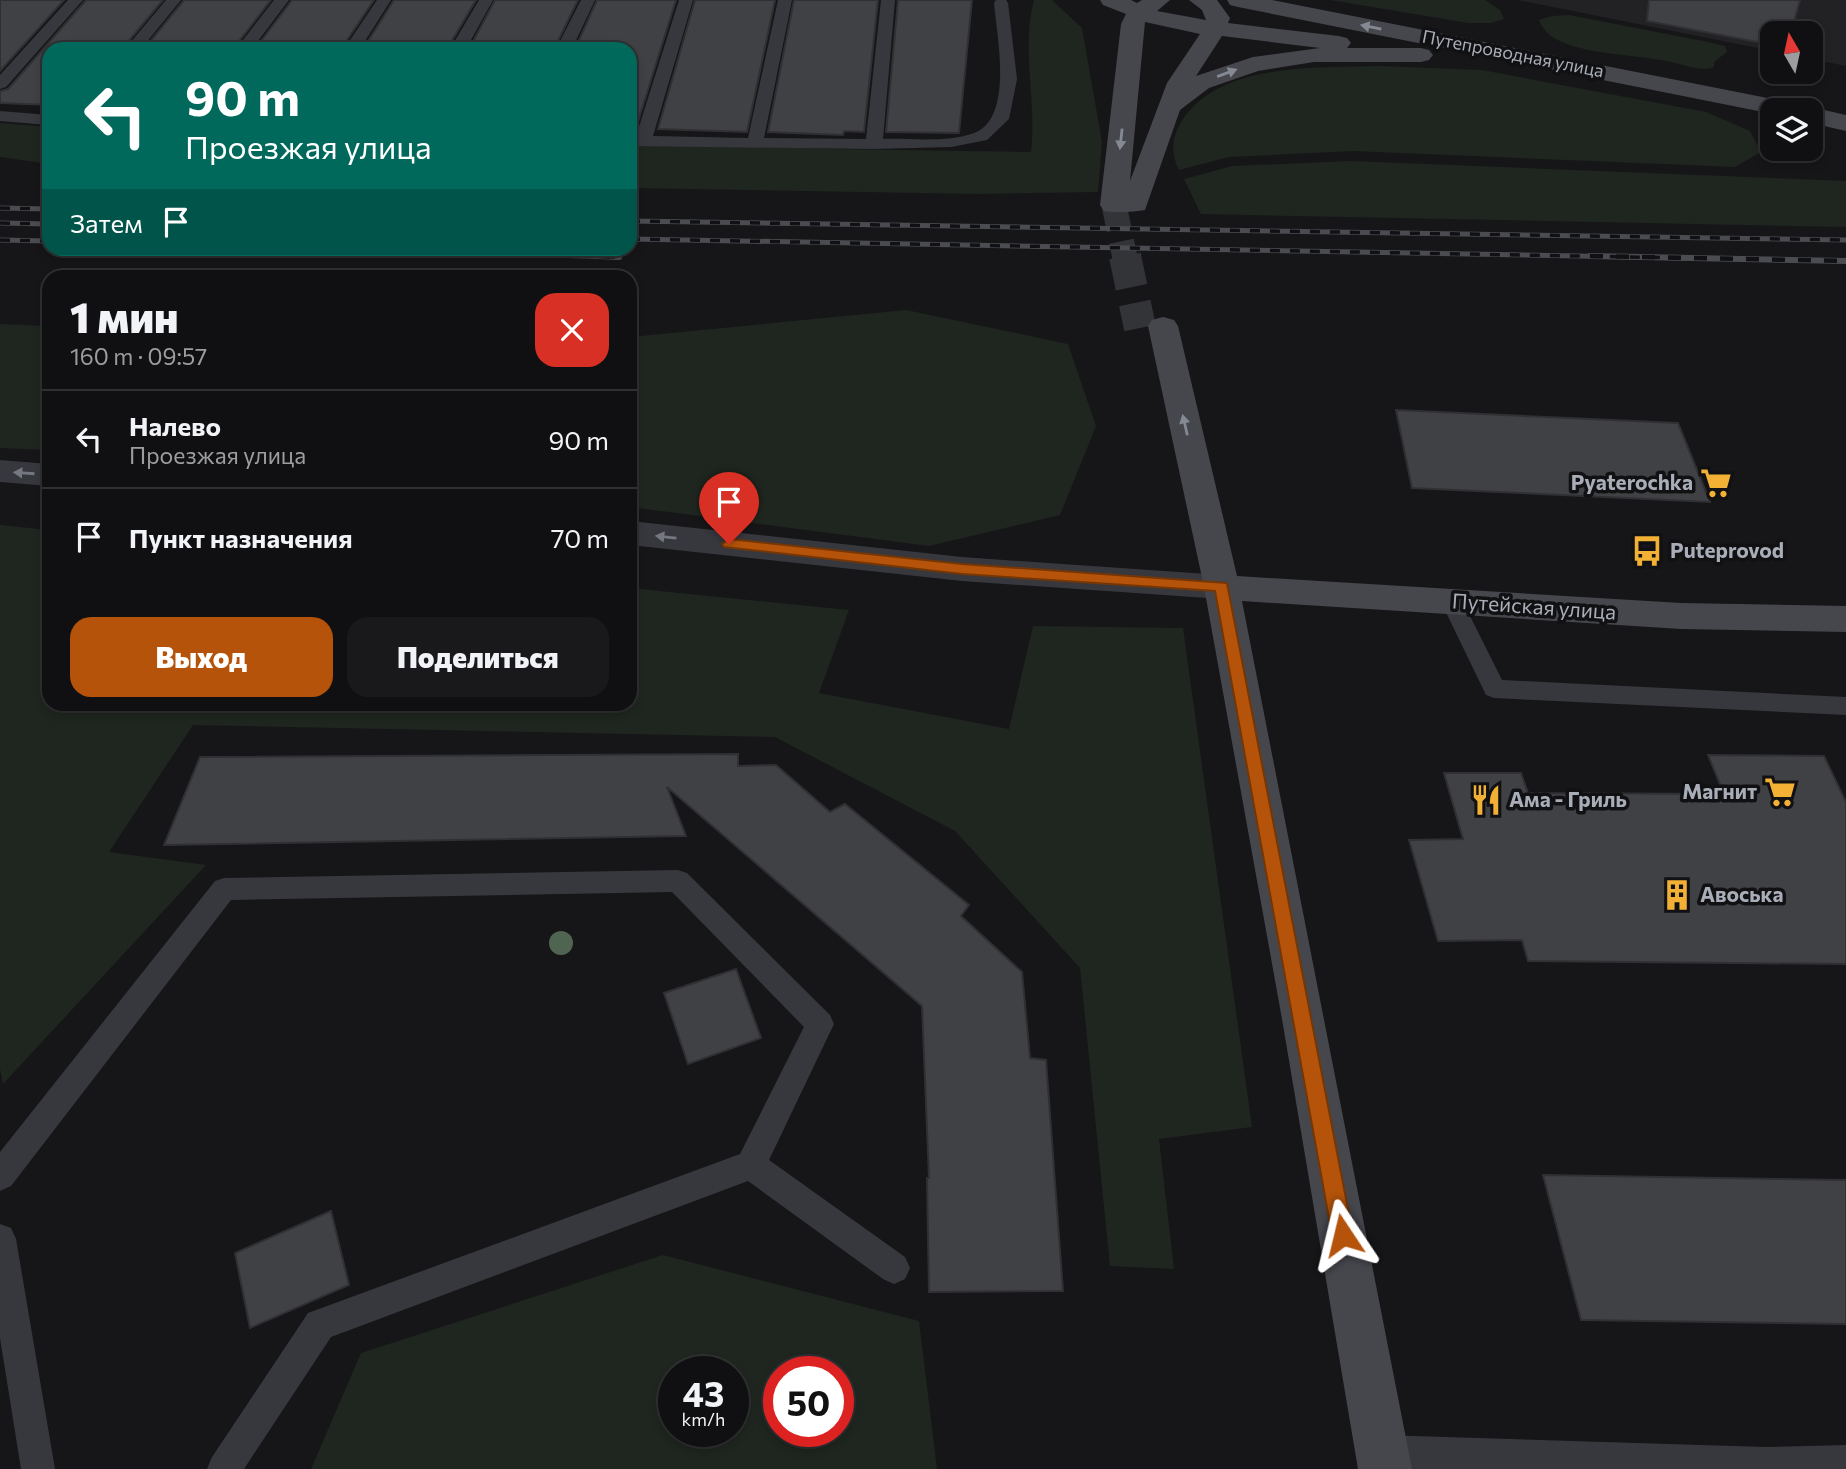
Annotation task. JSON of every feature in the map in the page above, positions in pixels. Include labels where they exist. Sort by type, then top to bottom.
[{"type":"main road","points":[[1090,0],[1110,22],[1128,74]]},
{"type":"main road","points":[[1111,0],[1149,6],[1185,25],[1214,30],[1480,58],[1639,79]]},
{"type":"main road","points":[[1149,6],[1133,24],[1128,74],[1125,204],[1180,83],[1214,30],[1218,18],[1212,6],[1200,0]]},
{"type":"main road","points":[[1220,0],[1270,7]]},
{"type":"main road","name":"Путепроводная улица","points":[[1238,0],[1760,104]]},
{"type":"main road","points":[[1169,107],[1200,83],[1253,64],[1314,55],[1381,53],[1480,58]]},
{"type":"main road","points":[[1823,117],[1846,122]]},
{"type":"main road","points":[[1151,327],[1162,436],[1222,587],[1304,1019],[1383,1460]]},
{"type":"main road","name":"Путейская улица","points":[[1222,587],[1681,616],[1846,619]]},
{"type":"street","points":[[0,471],[42,474]]},
{"type":"street","points":[[637,534],[962,569],[1222,587]]},
{"type":"lane","points":[[0,84],[76,0]]},
{"type":"lane","points":[[139,42],[174,0]]},
{"type":"lane","points":[[249,42],[282,0]]},
{"type":"lane","points":[[357,42],[384,0]]},
{"type":"lane","points":[[462,42],[486,0]]},
{"type":"lane","points":[[567,42],[588,0]]},
{"type":"lane","points":[[637,138],[686,0]]},
{"type":"lane","points":[[755,144],[785,0]]},
{"type":"lane","points":[[874,144],[888,0]]},
{"type":"lane","points":[[637,141],[874,144],[951,142],[981,137],[1001,119],[1009,79],[1002,3]]},
{"type":"lane","points":[[0,116],[42,119]]},
{"type":"lane","points":[[1452,602],[1494,689],[1846,706]]},
{"type":"lane","points":[[0,1177],[224,889],[678,881],[820,1024],[751,1165],[320,1325],[224,1469]]},
{"type":"lane","points":[[751,1165],[894,1268]]},
{"type":"lane","points":[[0,1239],[38,1469]]},
{"type":"lane","points":[[1383,1460],[1767,1466],[1846,1462]]},
{"type":"shaded area","points":[[1034,0],[1052,0],[1082,28],[1102,142],[1098,192],[978,194],[637,188],[637,139],[833,149],[1031,152],[1030,19]]},
{"type":"shaded area","points":[[1330,0],[1485,0],[1500,10],[1504,19],[1491,23],[1468,23]]},
{"type":"shaded area","points":[[1518,0],[1846,0],[1846,66],[1824,62],[1824,21],[1760,21],[1760,48]]},
{"type":"shaded area","points":[[1569,15],[1708,42],[1725,46],[1727,52],[1714,62],[1714,67],[1693,68],[1658,59],[1575,47],[1551,36],[1539,20]]},
{"type":"shaded area","points":[[1328,67],[1482,70],[1706,112],[1750,131],[1760,153],[1735,167],[1353,151],[1229,157],[1179,170],[1173,150],[1175,138],[1179,125],[1200,100],[1221,87],[1245,78],[1272,72]]},
{"type":"shaded area","points":[[0,123],[42,126],[42,163],[0,157]]},
{"type":"shaded area","points":[[1351,161],[1846,181],[1846,227],[1201,214],[1184,179],[1232,166]]},
{"type":"shaded area","points":[[906,310],[1068,344],[1096,426],[1060,515],[929,546],[637,508],[637,336]]},
{"type":"shaded area","points":[[0,324],[42,326],[42,450],[0,448]]},
{"type":"shaded area","points":[[0,525],[42,529],[42,711],[637,711],[637,589],[849,610],[819,693],[1009,729],[1033,626],[1183,628],[1252,1127],[1159,1139],[1174,1269],[1110,1266],[1080,968],[955,831],[775,737],[193,725],[109,852],[206,865],[3,1084],[0,1069]]},
{"type":"shaded area","points":[[663,1255],[919,1321],[937,1469],[311,1469],[361,1353]]},
{"type":"building","points":[[0,0],[64,0],[0,71]]},
{"type":"building","points":[[86,0],[163,0],[128,42],[49,42]]},
{"type":"building","points":[[184,0],[271,0],[238,42],[150,42]]},
{"type":"building","points":[[292,0],[374,0],[346,42],[260,42]]},
{"type":"building","points":[[394,0],[476,0],[451,42],[367,42]]},
{"type":"building","points":[[495,0],[578,0],[557,42],[473,42]]},
{"type":"building","points":[[597,0],[676,0],[637,125],[637,42],[578,42]]},
{"type":"building","points":[[695,0],[775,0],[747,132],[658,129]]},
{"type":"building","points":[[794,0],[878,0],[864,132],[844,131],[843,135],[768,132]]},
{"type":"building","points":[[898,0],[972,0],[959,133],[886,132]]},
{"type":"building","points":[[1649,0],[1800,0],[1794,21],[1760,21],[1760,43],[1647,21]]},
{"type":"building","points":[[42,50],[42,105],[0,103],[0,91],[8,89]]},
{"type":"building","points":[[1396,410],[1678,423],[1710,502],[1412,488]]},
{"type":"building","points":[[738,754],[738,766],[776,765],[830,812],[845,804],[969,905],[961,916],[1022,972],[1030,1058],[1046,1060],[1063,1291],[929,1292],[929,1178],[922,1006],[667,787],[686,836],[164,845],[200,757]]},
{"type":"building","name":"Авоська","points":[[1708,755],[1824,756],[1846,802],[1846,964],[1528,961],[1522,940],[1438,941],[1409,840],[1463,839],[1444,773],[1521,773],[1528,793],[1724,794]]},
{"type":"building","points":[[736,969],[761,1038],[688,1064],[664,993]]},
{"type":"building","points":[[1543,1175],[1846,1180],[1846,1324],[1581,1320]]},
{"type":"building","points":[[331,1211],[349,1285],[250,1328],[235,1253]]},
{"type":"tunnel","points":[[1114,205],[1125,258]]},
{"type":"tunnel","points":[[1125,256],[1140,328]]},
{"type":"railway","points":[[0,208],[42,209]]},
{"type":"railway","points":[[637,221],[1846,240]]},
{"type":"railway","points":[[0,223],[42,224]]},
{"type":"railway","points":[[637,239],[1687,258]]},
{"type":"railway","points":[[0,240],[42,241]]},
{"type":"railway","points":[[584,256],[619,257],[597,256]]},
{"type":"railway","points":[[1590,256],[1846,261]]},
{"type":"place","name":"Pyaterochka","points":[[1716,483]]},
{"type":"place","name":"Puteprovod","points":[[1647,551]]},
{"type":"place","name":"Магнит","points":[[1780,792]]},
{"type":"place","name":"Ама - Гриль","points":[[1486,800]]},
{"type":"place","name":"Авоська","points":[[1677,895]]},
{"type":"route","points":[[729,544],[962,569],[1222,587],[1343,1235]]}]
